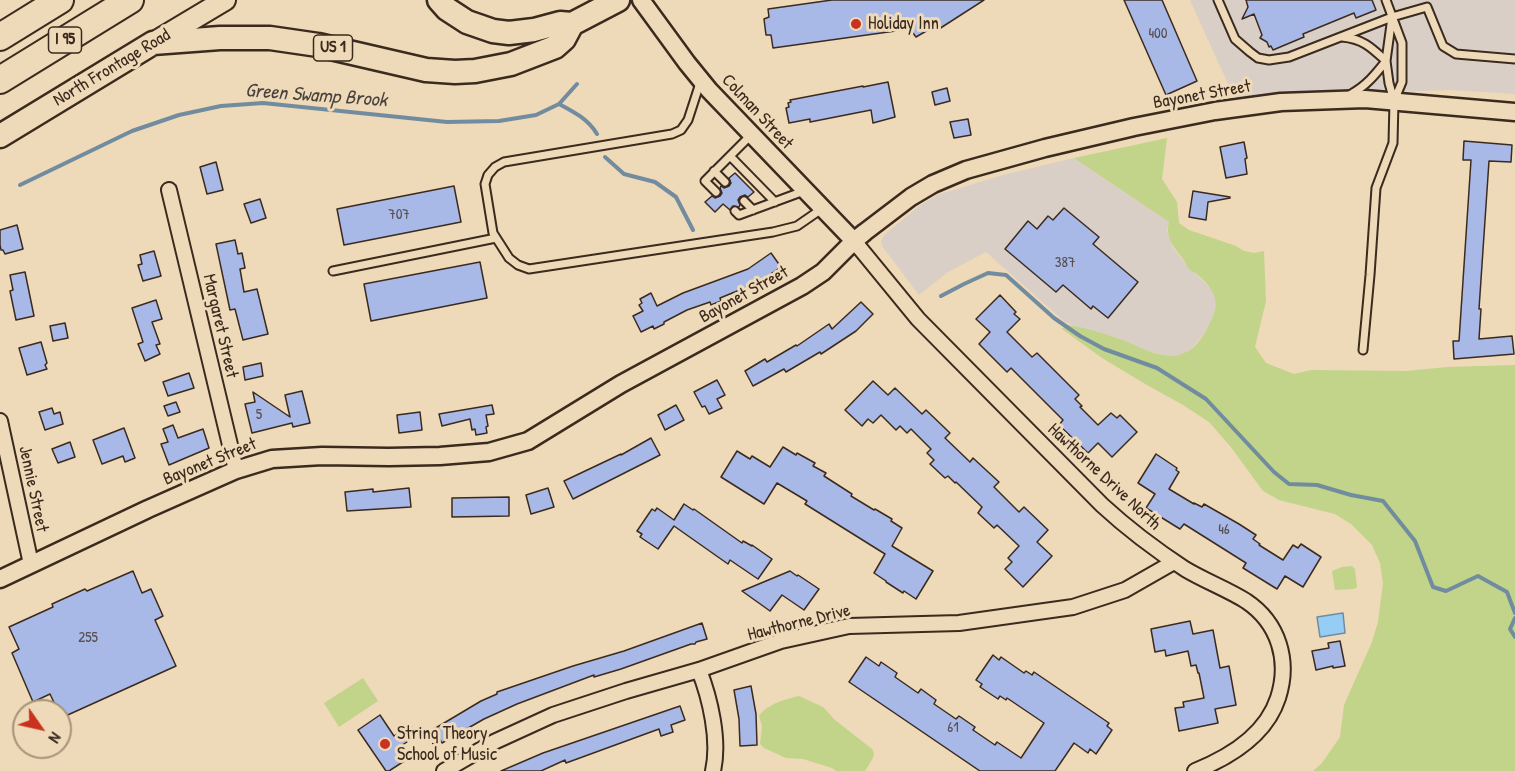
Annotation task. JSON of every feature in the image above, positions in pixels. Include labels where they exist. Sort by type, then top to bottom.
[{"type":"highway","name":"I 95","points":[[0,37],[60,0]]},
{"type":"highway","name":"I 95","points":[[0,80],[130,0]]},
{"type":"main road","name":"North Frontage Road","points":[[0,136],[225,0]]},
{"type":"main road","points":[[439,0],[458,17],[493,31],[514,33],[556,23],[572,24]]},
{"type":"main road","name":"US 1","points":[[153,44],[220,38],[270,38],[318,45],[426,70],[475,71],[511,64],[555,47],[564,39],[572,24],[618,0]]},
{"type":"street","name":"Colman Street","points":[[641,0],[701,81],[854,241]]},
{"type":"street","name":"Bayonet Street","points":[[0,579],[236,470],[272,459],[321,456],[389,458],[440,456],[489,452],[528,441],[621,384],[802,286],[823,272],[854,241],[911,197],[933,184],[966,170],[1074,141],[1215,111],[1281,102],[1365,99],[1515,112]]},
{"type":"street","name":"Margaret Street","points":[[170,190],[236,470]]},
{"type":"street","name":"Hawthorne Drive North","points":[[854,241],[918,319],[1076,480],[1127,527],[1174,562],[1255,608],[1272,628],[1282,653],[1283,670],[1275,706],[1258,732],[1237,749],[1195,771]]},
{"type":"street","name":"Jennie Street","points":[[0,422],[31,564]]},
{"type":"street","name":"Hawthorne Drive","points":[[444,771],[494,742],[553,715],[699,670],[781,641],[849,626],[959,623],[1073,607],[1125,590],[1174,562]]},
{"type":"street","points":[[699,670],[707,690],[714,726],[713,771]]},
{"type":"lane","points":[[1218,0],[1236,39],[1258,58],[1269,60],[1289,57],[1392,17],[1427,7],[1443,46],[1455,54],[1515,59]]},
{"type":"lane","points":[[1386,0],[1402,43],[1402,82],[1394,101]]},
{"type":"lane","points":[[1363,350],[1376,188],[1393,143],[1394,101],[1386,61],[1392,17]]},
{"type":"lane","points":[[1340,37],[1360,40],[1386,61]]},
{"type":"lane","points":[[1340,100],[1364,87],[1386,61]]},
{"type":"lane","points":[[701,81],[688,120],[681,130],[672,134],[504,162],[495,167],[484,184],[494,233],[509,258],[529,269],[773,232],[797,226],[823,208]]},
{"type":"lane","points":[[716,192],[705,181],[751,135]]},
{"type":"lane","points":[[730,156],[775,202]]},
{"type":"lane","points":[[714,171],[725,182]]},
{"type":"lane","points":[[735,211],[739,215],[805,190]]},
{"type":"lane","points":[[744,201],[753,210]]},
{"type":"lane","points":[[333,270],[496,238]]},
{"type":"shaded area","points":[[1190,0],[1515,0],[1515,94],[1451,90],[1234,97]]},
{"type":"shaded area","points":[[1074,158],[1169,222],[1167,230],[1173,248],[1216,297],[1214,317],[1204,334],[1184,354],[1163,355],[1065,322],[986,252],[948,272],[919,295],[882,246],[881,241],[884,235],[919,206],[937,195],[1003,175]]},
{"type":"green space","points":[[1167,138],[1162,179],[1177,202],[1179,223],[1189,230],[1236,246],[1244,251],[1254,253],[1264,251],[1266,301],[1255,347],[1266,363],[1294,374],[1311,370],[1406,371],[1515,365],[1515,771],[1313,771],[1322,763],[1340,737],[1344,705],[1372,642],[1378,622],[1383,583],[1380,563],[1372,545],[1351,524],[1335,514],[1279,500],[1263,491],[1209,422],[1102,358],[1062,329],[1066,325],[1087,329],[1169,356],[1192,349],[1206,331],[1215,312],[1213,293],[1198,275],[1189,269],[1169,238],[1169,222],[1074,158]]},
{"type":"green space","points":[[1352,566],[1355,569],[1357,587],[1335,590],[1332,571]]},
{"type":"green space","points":[[363,678],[378,701],[339,727],[324,703]]},
{"type":"green space","points":[[799,696],[823,707],[835,720],[872,749],[873,758],[865,771],[836,771],[803,759],[786,758],[760,744],[762,726],[759,716],[762,712],[783,700]]},
{"type":"water","points":[[1343,613],[1345,633],[1320,637],[1317,617]]},
{"type":"building","name":"Holiday Inn","points":[[832,0],[984,0],[939,29],[928,30],[916,37],[910,29],[773,48],[771,35],[766,35],[764,19],[769,17],[768,9]]},
{"type":"building","points":[[1124,0],[1162,0],[1197,81],[1166,95]]},
{"type":"building","points":[[1246,0],[1372,0],[1376,10],[1356,18],[1354,13],[1303,34],[1304,37],[1273,50],[1267,42],[1260,38],[1262,35],[1254,14],[1242,19],[1248,7]]},
{"type":"building","points":[[888,82],[895,117],[873,123],[871,110],[810,122],[810,119],[789,123],[786,108],[789,107],[790,100]]},
{"type":"building","points":[[947,88],[950,101],[935,105],[932,92]]},
{"type":"building","points":[[968,119],[971,135],[954,138],[950,122]]},
{"type":"building","points":[[1464,141],[1512,145],[1511,162],[1489,161],[1479,339],[1512,336],[1514,354],[1454,359],[1453,341],[1459,341],[1471,160],[1463,160]]},
{"type":"building","points":[[1244,142],[1247,174],[1226,178],[1220,147]]},
{"type":"building","points":[[216,162],[223,190],[207,194],[200,167]]},
{"type":"building","points":[[735,173],[754,192],[748,197],[745,195],[740,197],[739,207],[733,206],[730,210],[723,204],[715,212],[705,202],[712,196],[715,198],[720,196],[721,186],[724,188],[729,186],[731,183],[729,178]]},
{"type":"building","points":[[454,186],[461,222],[344,245],[337,209]]},
{"type":"building","points":[[1193,191],[1230,198],[1208,202],[1206,220],[1189,217]]},
{"type":"building","points":[[260,199],[266,218],[251,223],[244,204]]},
{"type":"building","points":[[1064,208],[1099,237],[1093,244],[1138,282],[1108,318],[1093,306],[1091,309],[1063,285],[1056,292],[1005,249],[1028,221],[1037,229],[1048,216],[1053,220]]},
{"type":"building","points":[[17,225],[23,249],[5,254],[1,250],[0,230]]},
{"type":"building","points":[[235,240],[238,254],[242,253],[245,268],[240,269],[244,292],[257,289],[268,334],[243,340],[235,309],[230,310],[216,244]]},
{"type":"building","points":[[154,251],[161,276],[143,281],[138,265],[142,264],[140,255]]},
{"type":"building","points":[[771,253],[781,267],[757,283],[720,298],[721,301],[711,305],[710,302],[687,310],[654,329],[653,326],[641,332],[633,316],[643,311],[639,305],[642,303],[640,299],[651,293],[657,306],[683,293],[748,269]]},
{"type":"building","points":[[480,262],[487,298],[371,321],[364,284]]},
{"type":"building","points":[[25,272],[34,316],[16,320],[10,291],[13,290],[10,275]]},
{"type":"building","points":[[1000,295],[1020,319],[1007,332],[1032,357],[1037,353],[1079,395],[1075,399],[1082,406],[1080,407],[1098,425],[1111,413],[1117,418],[1120,415],[1137,432],[1112,457],[1098,443],[1088,453],[1059,425],[1063,420],[1011,368],[1007,372],[979,344],[990,332],[976,319]]},
{"type":"building","points":[[156,300],[162,319],[152,322],[160,344],[156,345],[160,354],[145,361],[138,344],[143,342],[132,308]]},
{"type":"building","points":[[861,302],[873,314],[856,331],[821,354],[820,352],[786,372],[784,369],[753,386],[745,371],[765,359],[767,362],[797,346],[829,324],[832,329]]},
{"type":"building","points":[[65,323],[68,338],[53,341],[50,326]]},
{"type":"building","points":[[41,342],[47,369],[27,375],[19,348]]},
{"type":"building","points":[[261,363],[263,376],[245,380],[243,367]]},
{"type":"building","points":[[189,373],[194,388],[168,396],[163,382]]},
{"type":"building","points":[[717,380],[725,395],[717,399],[722,408],[709,414],[705,406],[702,407],[694,392]]},
{"type":"building","points":[[873,381],[888,395],[895,388],[922,414],[926,410],[950,433],[945,438],[970,462],[973,458],[999,482],[994,487],[1019,512],[1024,507],[1048,530],[1037,542],[1052,556],[1023,587],[1005,569],[1012,562],[1008,558],[1019,546],[997,525],[994,528],[978,513],[982,507],[956,482],[948,476],[945,478],[930,464],[934,460],[927,453],[931,449],[911,429],[907,433],[900,426],[896,430],[881,415],[873,423],[868,419],[862,426],[845,410]]},
{"type":"building","points":[[302,391],[310,423],[293,427],[292,423],[252,433],[245,404],[255,402],[253,392],[290,417],[285,395]]},
{"type":"building","points":[[176,402],[180,412],[168,416],[164,406]]},
{"type":"building","points":[[492,405],[494,414],[486,415],[487,433],[476,435],[475,429],[472,430],[470,419],[442,426],[439,414]]},
{"type":"building","points":[[676,405],[684,420],[665,430],[658,415]]},
{"type":"building","points":[[52,408],[54,414],[60,412],[63,424],[45,430],[39,412]]},
{"type":"building","points":[[420,412],[422,430],[399,433],[397,415]]},
{"type":"building","points":[[173,425],[178,438],[203,429],[209,448],[169,465],[161,444],[168,442],[163,429]]},
{"type":"building","points":[[124,428],[135,458],[125,462],[123,456],[102,464],[93,440]]},
{"type":"building","points":[[651,438],[660,455],[573,499],[564,481],[621,455]]},
{"type":"building","points":[[70,442],[75,457],[58,463],[52,449]]},
{"type":"building","points":[[783,447],[815,463],[813,466],[826,473],[824,476],[852,494],[851,496],[892,519],[891,521],[902,528],[892,546],[933,571],[916,599],[874,573],[885,554],[805,504],[807,501],[777,483],[764,504],[721,477],[737,451],[750,459],[752,456],[770,467]]},
{"type":"building","points":[[1156,454],[1177,468],[1179,472],[1169,489],[1194,504],[1202,507],[1204,504],[1239,524],[1256,535],[1253,539],[1259,545],[1283,560],[1293,545],[1298,548],[1301,544],[1321,557],[1303,587],[1285,576],[1277,589],[1243,568],[1246,563],[1184,524],[1180,529],[1146,508],[1155,494],[1138,483]]},
{"type":"building","points":[[409,488],[411,507],[347,511],[345,492]]},
{"type":"building","points":[[548,488],[554,507],[531,514],[526,495]]},
{"type":"building","points":[[509,497],[509,516],[452,517],[452,498]]},
{"type":"building","points":[[684,504],[742,543],[743,541],[752,545],[772,559],[758,579],[730,560],[728,564],[674,526],[658,549],[640,537],[642,534],[637,531],[652,509],[655,511],[657,508],[674,520]]},
{"type":"building","points":[[133,571],[142,593],[151,589],[163,616],[155,620],[176,666],[72,713],[72,699],[52,699],[50,694],[39,699],[32,699],[12,653],[19,649],[9,627],[53,607],[52,604],[85,589],[87,591]]},
{"type":"building","points":[[790,571],[819,589],[804,610],[782,595],[770,611],[742,591]]},
{"type":"building","points":[[1190,621],[1193,634],[1213,630],[1220,668],[1229,666],[1236,705],[1215,709],[1218,723],[1179,731],[1175,708],[1184,707],[1183,702],[1204,698],[1199,673],[1196,665],[1191,666],[1188,651],[1166,656],[1165,650],[1155,652],[1151,629]]},
{"type":"building","points":[[702,623],[707,639],[695,644],[621,669],[594,677],[594,675],[517,704],[484,719],[442,743],[434,729],[497,692]]},
{"type":"building","points":[[1340,641],[1345,666],[1316,670],[1312,651],[1329,648],[1328,643]]},
{"type":"building","points":[[993,655],[999,660],[1001,657],[1024,673],[1026,671],[1032,675],[1034,672],[1109,723],[1107,726],[1112,730],[1096,754],[1090,749],[1088,753],[1074,743],[1055,771],[980,771],[849,682],[866,657],[879,666],[881,662],[897,673],[895,677],[918,693],[921,689],[936,700],[934,704],[956,719],[959,716],[975,727],[973,730],[995,745],[997,742],[1021,758],[1044,723],[1007,698],[1006,700],[1000,696],[998,699],[980,687],[982,684],[976,680]]},
{"type":"building","points":[[751,686],[756,714],[757,745],[740,746],[739,719],[734,690]]},
{"type":"building","points":[[680,706],[685,720],[671,725],[673,732],[661,736],[659,729],[566,763],[565,760],[541,771],[501,771],[543,753]]},
{"type":"building","name":"String Theory School of Music","points":[[380,715],[394,736],[410,725],[417,735],[401,746],[409,758],[389,771],[386,771],[358,730]]},
{"type":"waterway","name":"Green Swamp Brook","points":[[20,185],[132,131],[179,115],[221,106],[263,103],[447,122],[499,121],[536,115],[559,104],[577,84]]},
{"type":"waterway","points":[[559,104],[585,120],[597,134]]},
{"type":"waterway","points":[[605,157],[624,174],[655,182],[676,197],[693,230]]},
{"type":"waterway","points":[[941,296],[988,273],[1006,275],[1054,318],[1080,336],[1104,349],[1157,368],[1206,399],[1274,472],[1289,484],[1317,485],[1383,501],[1415,541],[1433,587],[1446,591],[1478,576],[1507,592],[1515,613]]},
{"type":"waterway","points":[[1515,618],[1510,629],[1515,637]]},
{"type":"place","name":"Holiday Inn","points":[[856,24]]},
{"type":"place","name":"String Theory School of Music","points":[[385,744]]}]
